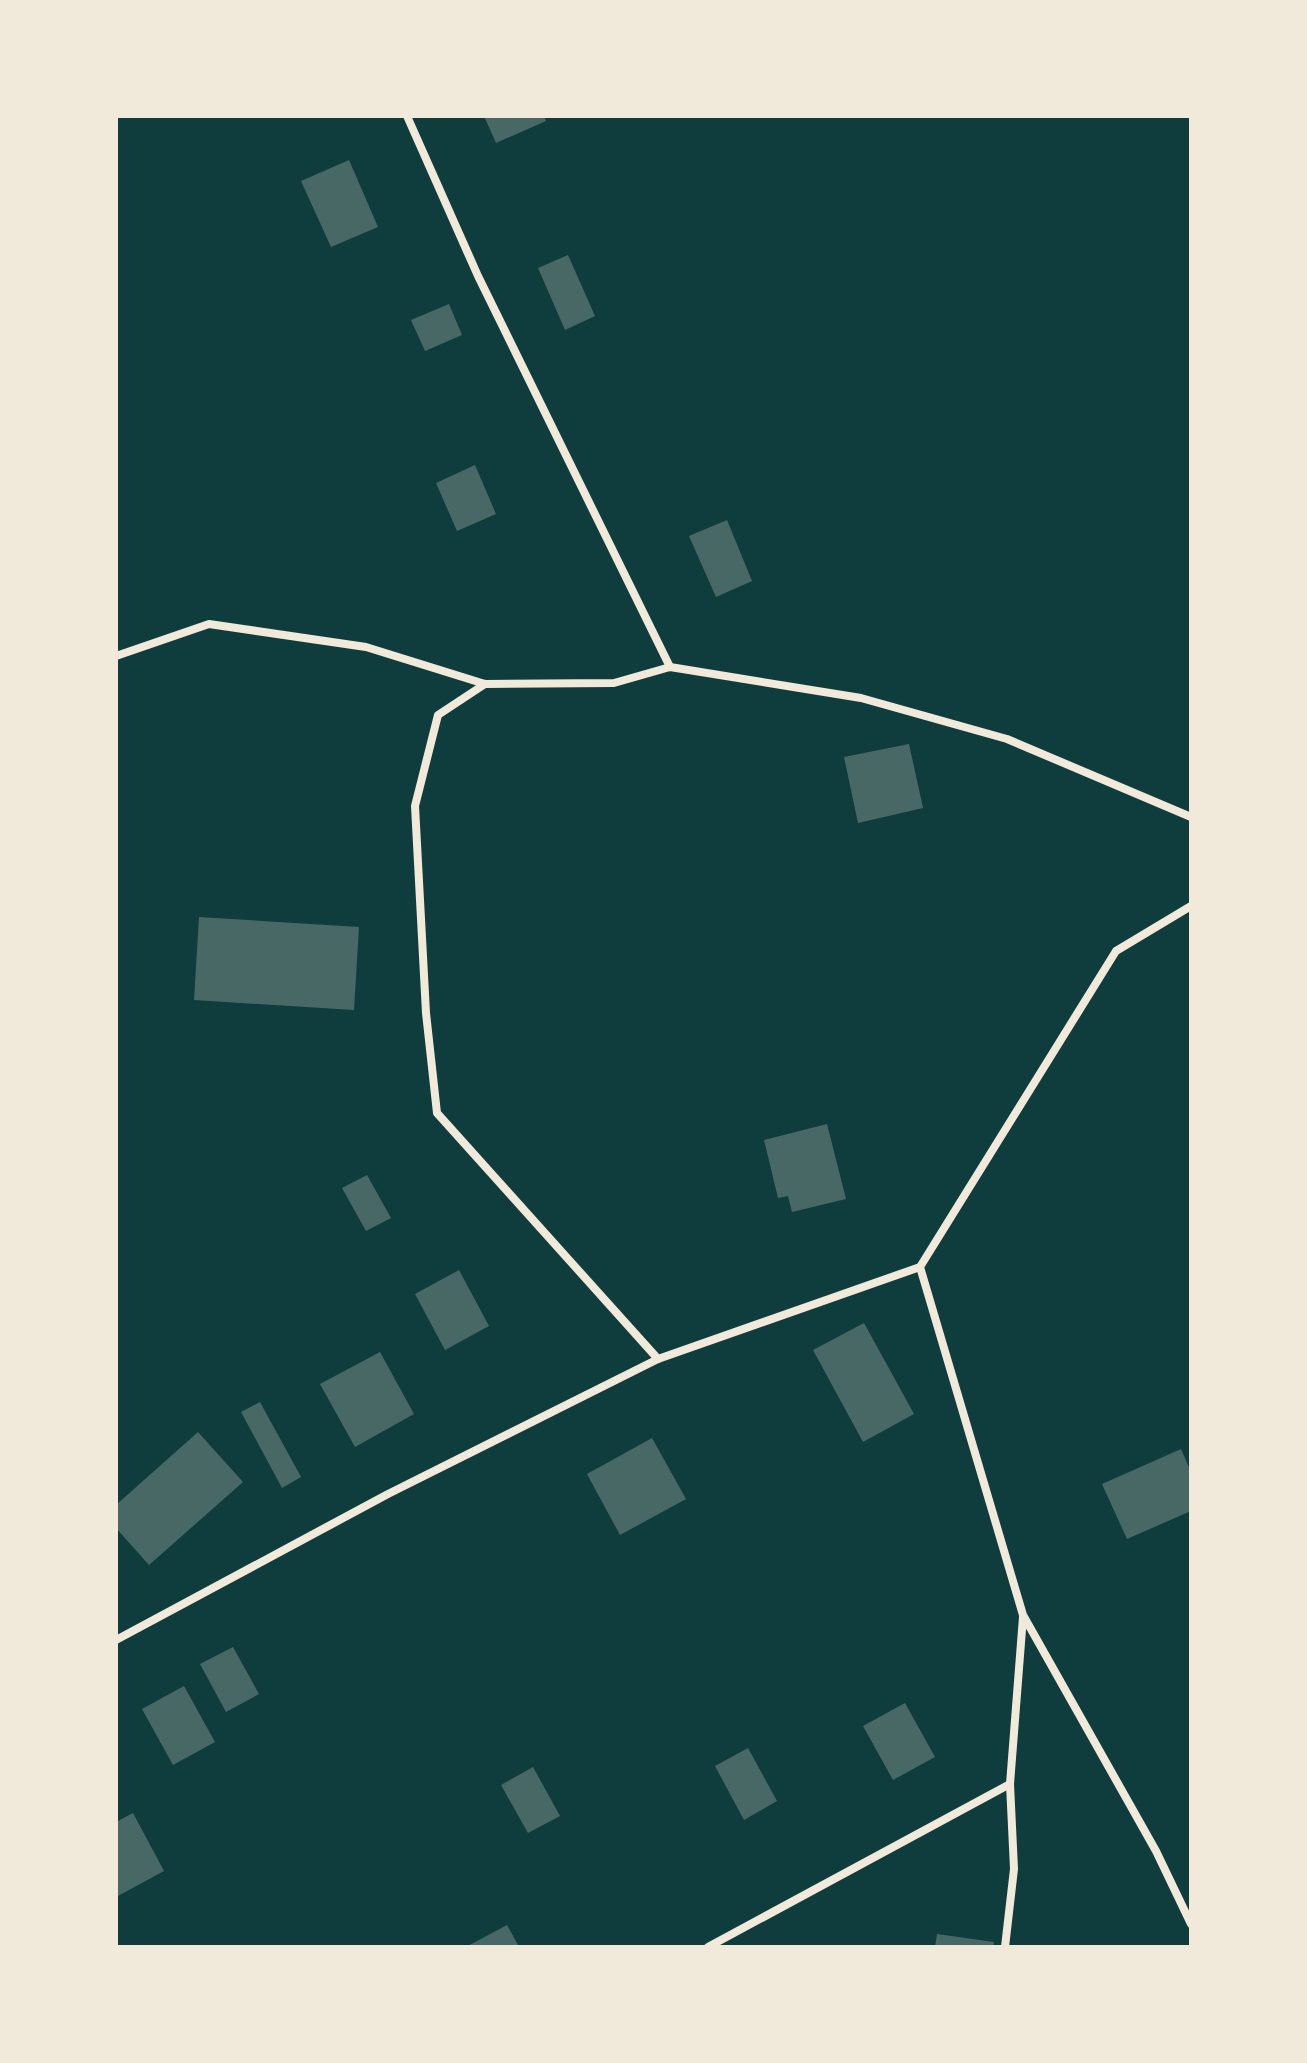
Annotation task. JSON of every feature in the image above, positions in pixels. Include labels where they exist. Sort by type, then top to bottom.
[{"type":"street","points":[[407,116],[478,276],[670,667]]},
{"type":"street","points":[[116,656],[209,624],[366,647],[485,684],[614,683],[670,667],[861,698],[1007,739],[1191,817]]},
{"type":"street","points":[[485,684],[438,715],[415,806],[426,1013],[437,1113],[658,1359]]},
{"type":"street","points":[[116,1640],[388,1494],[658,1359],[920,1267],[1116,951],[1191,906]]},
{"type":"street","points":[[920,1267],[1023,1615],[1156,1851],[1191,1924]]},
{"type":"street","points":[[1005,1947],[1014,1869],[1010,1784],[1023,1615]]},
{"type":"street","points":[[708,1947],[1010,1784]]},
{"type":"building","points":[[484,116],[544,116],[546,121],[496,143]]},
{"type":"building","points":[[349,160],[378,227],[331,247],[301,181]]},
{"type":"building","points":[[568,255],[595,316],[565,330],[538,268]]},
{"type":"building","points":[[449,304],[462,335],[425,351],[411,320]]},
{"type":"building","points":[[475,465],[496,514],[457,531],[436,483]]},
{"type":"building","points":[[727,520],[752,581],[716,597],[689,536]]},
{"type":"building","points":[[909,744],[923,808],[858,823],[844,757]]},
{"type":"building","points":[[199,917],[359,927],[354,1010],[194,1000]]},
{"type":"building","points":[[827,1124],[846,1199],[792,1212],[788,1196],[778,1198],[764,1140]]},
{"type":"building","points":[[367,1175],[391,1218],[366,1231],[342,1188]]},
{"type":"building","points":[[459,1270],[489,1326],[445,1350],[415,1294]]},
{"type":"building","points":[[864,1323],[914,1414],[863,1442],[813,1350]]},
{"type":"building","points":[[380,1352],[414,1414],[355,1447],[320,1384]]},
{"type":"building","points":[[260,1402],[301,1477],[282,1488],[241,1412]]},
{"type":"building","points":[[198,1432],[243,1482],[149,1565],[116,1528],[116,1505]]},
{"type":"building","points":[[652,1438],[686,1499],[620,1535],[587,1474]]},
{"type":"building","points":[[1181,1449],[1191,1472],[1191,1511],[1127,1539],[1102,1484]]},
{"type":"building","points":[[233,1647],[259,1694],[226,1712],[200,1664]]},
{"type":"building","points":[[184,1686],[215,1742],[173,1765],[142,1709]]},
{"type":"building","points":[[905,1703],[935,1757],[893,1780],[863,1726]]},
{"type":"building","points":[[748,1748],[777,1801],[744,1820],[715,1766]]},
{"type":"building","points":[[533,1767],[560,1816],[528,1833],[501,1785]]},
{"type":"building","points":[[133,1813],[164,1871],[116,1897],[116,1822]]},
{"type":"building","points":[[507,1925],[519,1947],[466,1947]]},
{"type":"building","points":[[937,1934],[994,1942],[993,1947],[935,1947]]}]
